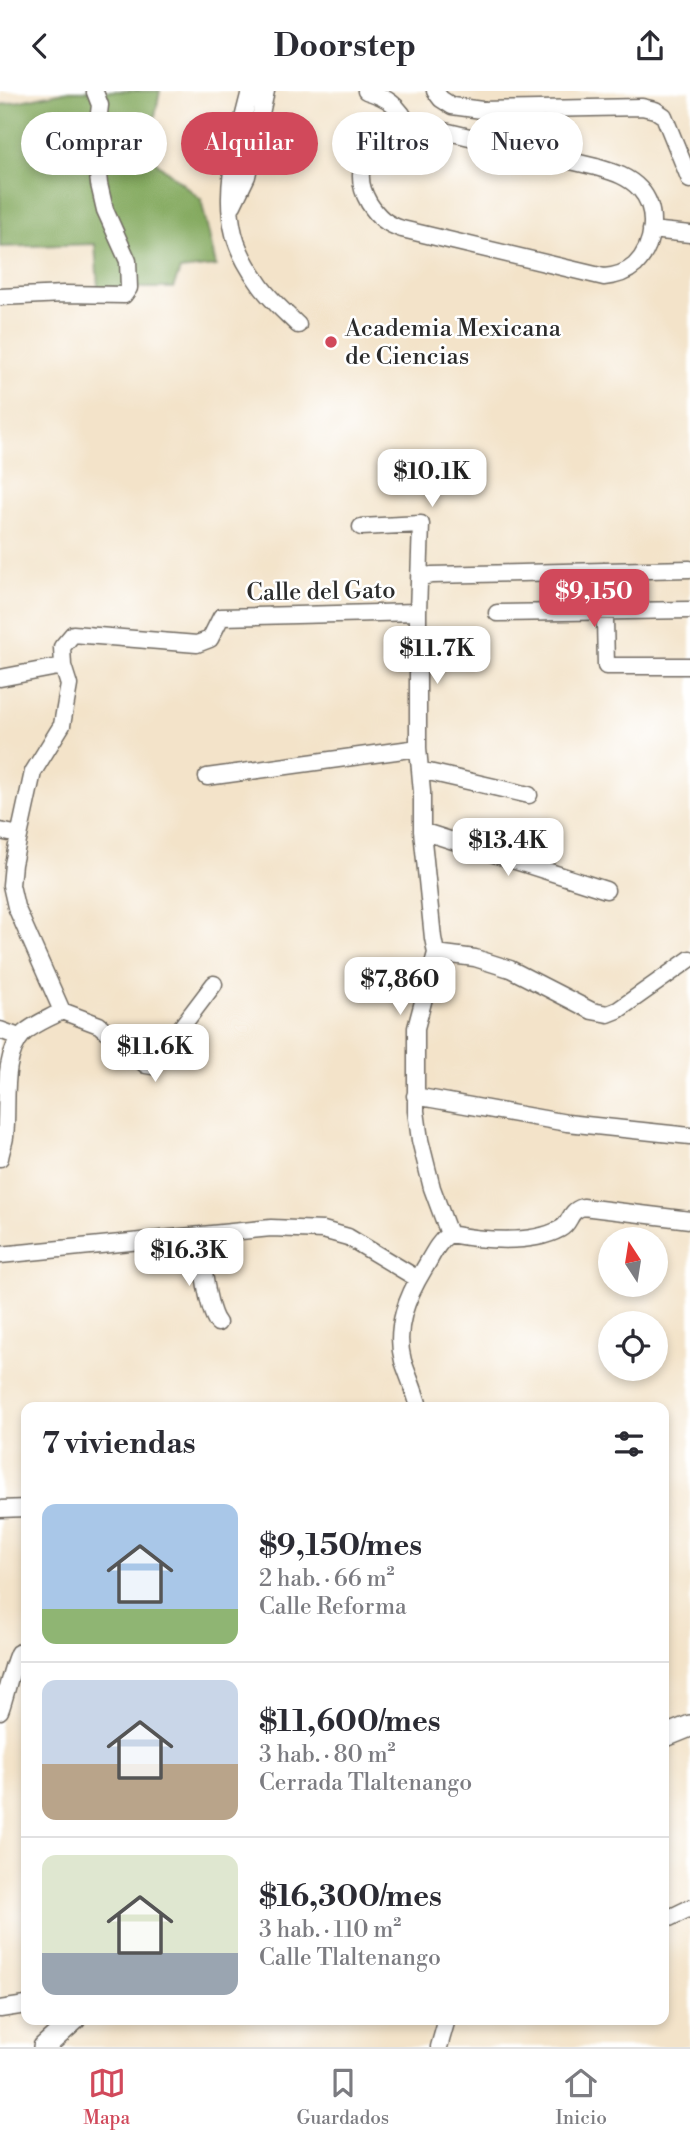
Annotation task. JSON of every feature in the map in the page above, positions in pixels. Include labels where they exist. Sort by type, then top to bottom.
[{"type":"main road","points":[[669,1735],[690,1726]]},
{"type":"main road","points":[[44,2047],[68,2025]]},
{"type":"street","points":[[0,297],[124,295],[130,288],[128,261],[105,210],[99,184],[96,147],[100,105],[95,91]]},
{"type":"street","points":[[250,91],[231,176],[230,211],[234,235],[259,284],[298,325]]},
{"type":"street","points":[[230,211],[247,176],[266,91]]},
{"type":"street","points":[[366,91],[388,100],[402,112]]},
{"type":"street","points":[[435,91],[452,106],[482,110],[642,107],[655,110],[664,116],[685,158],[690,180]]},
{"type":"street","points":[[361,175],[365,196],[378,216],[393,227],[604,277],[619,275],[634,266],[643,253],[653,220],[650,206],[642,191],[629,180],[616,173],[453,133]]},
{"type":"street","points":[[651,230],[690,234]]},
{"type":"street","points":[[361,527],[421,524],[418,748],[422,831],[436,953],[416,1028],[415,1096],[420,1140],[432,1188],[449,1234]]},
{"type":"street","points":[[421,577],[690,569]]},
{"type":"street","points":[[604,571],[606,666],[690,666]]},
{"type":"street","points":[[497,613],[690,610]]},
{"type":"street","name":"Calle del Gato","points":[[63,666],[62,647],[73,634],[197,644],[210,639],[221,617],[418,612]]},
{"type":"street","points":[[0,678],[63,666],[69,685],[62,725],[33,772],[10,885],[16,907],[62,1011],[99,1025],[146,1065],[152,1066],[214,984]]},
{"type":"street","points":[[207,777],[418,748]]},
{"type":"street","points":[[420,770],[529,795]]},
{"type":"street","points":[[0,831],[19,835]]},
{"type":"street","points":[[422,831],[606,890]]},
{"type":"street","points":[[436,953],[474,958],[510,969],[592,1011],[607,1014],[618,1010],[690,959]]},
{"type":"street","points":[[0,1158],[5,1136],[7,1065],[12,1048],[26,1030],[62,1011]]},
{"type":"street","points":[[0,1030],[19,1037]]},
{"type":"street","points":[[415,1096],[567,1123],[690,1136]]},
{"type":"street","points":[[416,1402],[402,1359],[399,1335],[408,1301],[418,1279],[439,1242],[449,1234],[486,1239],[537,1236],[565,1226],[571,1213],[583,1207],[690,1220]]},
{"type":"street","points":[[0,1255],[271,1228],[324,1230],[348,1237],[418,1279]]},
{"type":"street","points":[[199,1236],[210,1304],[218,1323]]},
{"type":"street","points":[[0,1509],[21,1509]]},
{"type":"street","points":[[0,1711],[9,1674],[18,1653],[21,1652]]},
{"type":"street","points":[[669,1918],[690,1908]]},
{"type":"street","points":[[0,2009],[21,2006]]},
{"type":"street","points":[[439,2047],[445,2025]]},
{"type":"green space","points":[[69,91],[160,91],[156,112],[21,112],[21,175],[167,175],[167,171],[201,199],[216,266],[180,270],[173,288],[98,288],[95,244],[0,247],[0,105]]},
{"type":"place","name":"Academia Mexicana de Ciencias","points":[[331,342]]}]
